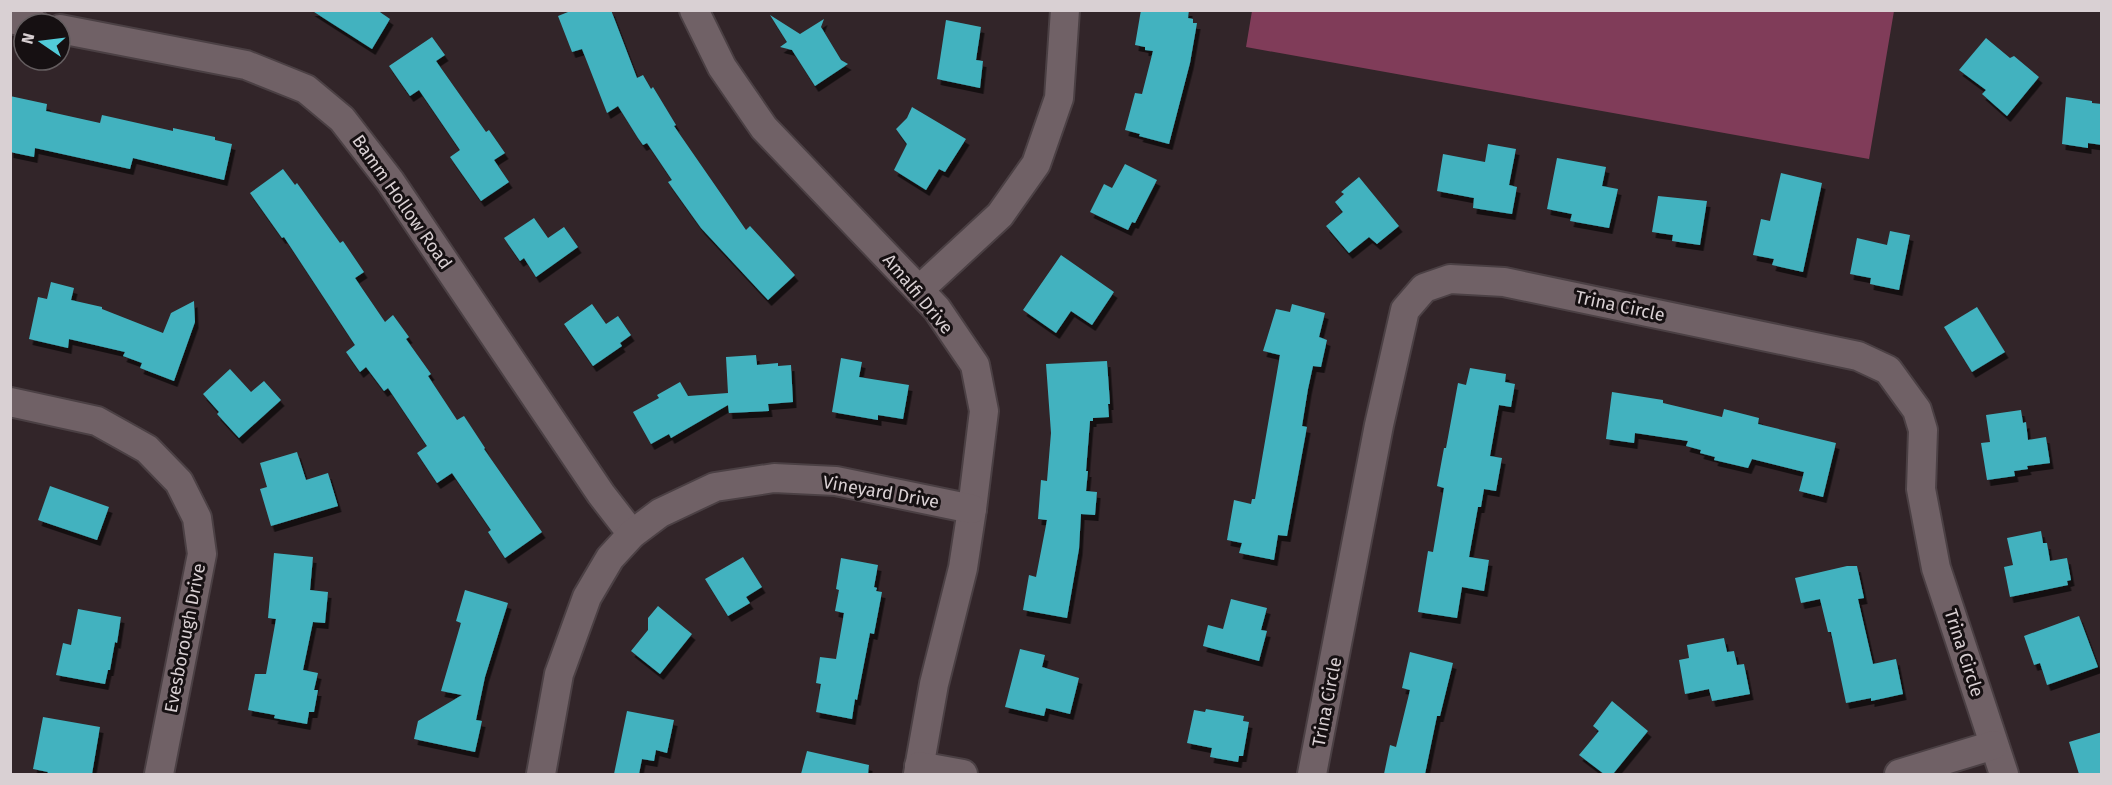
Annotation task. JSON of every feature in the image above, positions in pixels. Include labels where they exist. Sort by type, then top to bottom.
[{"type":"street","name":"Amalfi Drive","points":[[694,10],[722,67],[764,128],[937,309],[975,365],[984,411],[972,509],[963,568],[934,684],[919,770]]},
{"type":"street","points":[[919,290],[1000,215],[1036,164],[1059,98],[1065,10]]},
{"type":"street","name":"Bamm Hollow Road","points":[[72,31],[246,65],[306,89],[342,119],[390,181],[601,494],[632,534]]},
{"type":"street","name":"Trina Circle","points":[[1312,774],[1379,425],[1405,310],[1424,288],[1450,279],[1504,282],[1858,356],[1888,370],[1917,410],[1923,430],[1921,489],[1936,568],[2004,774]]},
{"type":"street","name":"Evesborough Drive","points":[[10,402],[97,421],[147,449],[179,482],[197,518],[202,554],[159,774]]},
{"type":"street","name":"Vineyard Drive","points":[[542,774],[559,674],[586,597],[610,558],[632,534],[660,513],[715,487],[774,478],[836,481],[972,509]]},
{"type":"street","points":[[1899,774],[1994,745]]},
{"type":"street","points":[[919,770],[963,774]]},
{"type":"shaded area","points":[[1252,10],[1894,11],[1869,159],[1246,47]]},
{"type":"building","points":[[311,10],[377,10],[390,19],[372,49]]},
{"type":"building","points":[[573,10],[611,10],[637,78],[643,75],[651,89],[653,87],[676,125],[674,126],[746,230],[750,226],[795,275],[768,300],[701,228],[668,182],[672,180],[647,143],[643,145],[618,106],[607,113],[582,49],[572,52],[558,16]]},
{"type":"building","points":[[1141,10],[1189,10],[1188,18],[1193,19],[1193,23],[1197,23],[1190,63],[1169,144],[1125,130],[1135,93],[1142,94],[1153,51],[1135,45]]},
{"type":"building","points":[[770,15],[800,34],[824,19],[821,27],[841,60],[848,64],[815,86],[792,50],[780,47],[787,42]]},
{"type":"building","points":[[946,20],[981,27],[976,60],[983,61],[980,88],[937,79]]},
{"type":"building","points":[[432,37],[445,55],[436,61],[486,132],[489,130],[505,153],[494,160],[509,182],[481,201],[450,157],[460,150],[419,90],[410,96],[389,66]]},
{"type":"building","points":[[1986,38],[2010,58],[2014,56],[2039,77],[2007,116],[1982,94],[1986,90],[1959,70]]},
{"type":"building","points":[[10,96],[47,104],[46,111],[100,123],[102,115],[173,131],[173,128],[215,137],[215,140],[232,144],[224,180],[133,158],[130,169],[35,148],[34,157],[10,152]]},
{"type":"building","points":[[2066,97],[2102,104],[2102,145],[2088,143],[2088,148],[2062,144]]},
{"type":"building","points":[[912,107],[966,139],[945,172],[939,169],[926,190],[894,170],[907,144],[896,129],[907,118]]},
{"type":"building","points":[[1488,144],[1516,149],[1509,185],[1517,187],[1512,214],[1473,208],[1474,198],[1437,191],[1443,154],[1485,162]]},
{"type":"building","points":[[1557,158],[1606,167],[1602,186],[1618,189],[1609,228],[1570,221],[1572,214],[1547,209]]},
{"type":"building","points":[[1125,164],[1157,180],[1135,223],[1132,222],[1128,230],[1090,212],[1104,184],[1112,188]]},
{"type":"building","points":[[283,169],[295,185],[297,183],[340,243],[343,241],[364,272],[355,278],[385,322],[393,315],[409,337],[406,339],[431,374],[428,376],[457,420],[464,416],[484,449],[542,532],[505,558],[488,532],[491,530],[452,473],[437,483],[417,453],[427,446],[388,388],[384,391],[366,367],[360,372],[346,352],[355,345],[284,237],[282,238],[250,193]]},
{"type":"building","points":[[1781,173],[1822,183],[1803,272],[1772,265],[1774,259],[1753,255],[1761,219],[1770,221]]},
{"type":"building","points":[[1359,177],[1399,226],[1377,244],[1369,237],[1349,253],[1326,226],[1343,212],[1335,202],[1344,194],[1341,192]]},
{"type":"building","points":[[1658,196],[1707,201],[1700,245],[1672,241],[1673,235],[1652,232]]},
{"type":"building","points":[[534,218],[548,238],[564,227],[578,247],[536,277],[524,258],[520,261],[504,238]]},
{"type":"building","points":[[1890,231],[1910,235],[1899,290],[1870,284],[1871,278],[1850,274],[1857,238],[1887,245]]},
{"type":"building","points":[[1061,255],[1114,292],[1092,325],[1071,311],[1056,333],[1023,310]]},
{"type":"building","points":[[51,282],[74,288],[71,300],[102,307],[102,309],[163,333],[171,313],[194,301],[195,322],[174,381],[140,368],[142,363],[123,356],[125,352],[69,339],[68,348],[29,339],[38,297],[47,299]]},
{"type":"building","points":[[592,304],[606,324],[618,316],[631,335],[620,343],[622,346],[593,366],[564,324]]},
{"type":"building","points":[[1292,304],[1325,313],[1319,337],[1327,340],[1321,367],[1313,366],[1302,426],[1307,427],[1287,536],[1278,535],[1274,560],[1239,553],[1242,543],[1227,540],[1234,500],[1251,504],[1252,499],[1255,499],[1280,355],[1263,351],[1276,309],[1290,312]]},
{"type":"building","points":[[1977,307],[2005,352],[1972,372],[1944,327]]},
{"type":"building","points":[[756,355],[757,365],[778,363],[778,366],[791,365],[793,402],[768,404],[769,411],[729,413],[728,405],[671,438],[669,434],[651,444],[633,412],[659,398],[657,395],[680,382],[688,396],[728,393],[726,357]]},
{"type":"building","points":[[841,358],[862,362],[859,377],[909,385],[903,419],[878,415],[878,420],[832,412]]},
{"type":"building","points":[[1107,361],[1109,417],[1093,418],[1093,421],[1090,421],[1086,471],[1088,471],[1086,491],[1097,492],[1095,515],[1081,514],[1079,549],[1067,618],[1023,610],[1029,575],[1036,577],[1047,520],[1038,519],[1041,480],[1047,481],[1051,433],[1046,364]]},
{"type":"building","points":[[1470,368],[1506,374],[1505,382],[1515,384],[1511,407],[1499,405],[1490,456],[1502,458],[1496,491],[1484,489],[1481,507],[1478,507],[1469,557],[1489,560],[1484,591],[1462,587],[1457,618],[1418,612],[1428,551],[1433,552],[1444,488],[1437,486],[1444,448],[1446,448],[1458,383],[1466,385]]},
{"type":"building","points":[[230,369],[251,392],[264,381],[281,400],[239,438],[217,414],[219,412],[203,394]]},
{"type":"building","points":[[1612,392],[1663,400],[1663,403],[1722,417],[1724,409],[1759,418],[1758,424],[1836,443],[1823,497],[1799,491],[1804,472],[1752,459],[1748,468],[1714,460],[1715,457],[1700,453],[1701,450],[1686,446],[1688,441],[1635,433],[1634,443],[1606,439]]},
{"type":"building","points":[[2021,410],[2023,423],[2026,422],[2028,440],[2046,437],[2050,463],[2027,466],[2028,469],[2014,471],[2015,476],[1987,480],[1981,443],[1990,442],[1986,415]]},
{"type":"building","points":[[297,452],[306,480],[328,473],[338,506],[271,526],[260,489],[267,487],[260,463]]},
{"type":"building","points":[[50,486],[109,507],[97,540],[38,520]]},
{"type":"building","points":[[2041,531],[2043,543],[2047,543],[2050,561],[2067,558],[2071,580],[2067,581],[2068,585],[2010,597],[2004,567],[2013,565],[2007,538]]},
{"type":"building","points":[[274,553],[313,557],[310,590],[328,592],[325,623],[313,622],[303,670],[318,673],[314,690],[318,690],[314,712],[309,712],[307,724],[248,710],[255,674],[266,674],[276,619],[268,618]]},
{"type":"building","points":[[743,557],[762,587],[746,597],[750,603],[728,616],[705,579]]},
{"type":"building","points":[[841,558],[878,565],[874,587],[877,588],[876,591],[882,592],[874,634],[870,633],[852,719],[816,712],[821,684],[816,683],[820,657],[836,659],[844,613],[835,611]]},
{"type":"building","points":[[1847,566],[1857,566],[1864,598],[1858,599],[1873,664],[1896,659],[1903,694],[1871,701],[1871,698],[1846,703],[1831,632],[1828,632],[1820,599],[1801,603],[1795,578]]},
{"type":"building","points":[[465,590],[508,603],[485,677],[476,720],[482,721],[475,752],[414,739],[418,721],[462,695],[441,691],[461,623],[456,621]]},
{"type":"building","points":[[1231,599],[1267,608],[1261,630],[1267,631],[1259,661],[1203,646],[1208,625],[1223,629]]},
{"type":"building","points":[[658,606],[692,634],[660,674],[631,651],[648,630],[648,618]]},
{"type":"building","points":[[78,609],[121,617],[117,643],[115,642],[105,684],[56,675],[63,643],[71,645]]},
{"type":"building","points":[[2079,616],[2098,667],[2047,685],[2040,663],[2034,665],[2024,636]]},
{"type":"building","points":[[1724,638],[1727,652],[1734,651],[1737,665],[1744,664],[1750,694],[1712,701],[1709,689],[1685,694],[1679,660],[1689,658],[1687,645]]},
{"type":"building","points":[[1020,649],[1045,655],[1042,667],[1079,678],[1070,714],[1046,708],[1044,716],[1005,707]]},
{"type":"building","points":[[1410,652],[1453,663],[1440,716],[1437,716],[1425,774],[1384,774],[1390,745],[1396,747],[1410,690],[1402,688]]},
{"type":"building","points":[[1612,701],[1648,731],[1613,774],[1604,774],[1579,755],[1599,731],[1593,726]]},
{"type":"building","points":[[1206,709],[1244,716],[1243,721],[1249,722],[1243,756],[1239,756],[1238,762],[1210,757],[1212,748],[1187,743],[1194,710],[1205,712]]},
{"type":"building","points":[[627,711],[674,720],[667,753],[656,750],[654,761],[642,759],[639,774],[614,774]]},
{"type":"building","points":[[43,717],[100,727],[92,774],[47,774],[48,772],[33,769]]},
{"type":"building","points":[[2102,732],[2102,774],[2079,774],[2069,742]]},
{"type":"building","points":[[807,751],[869,765],[868,774],[801,774]]}]
